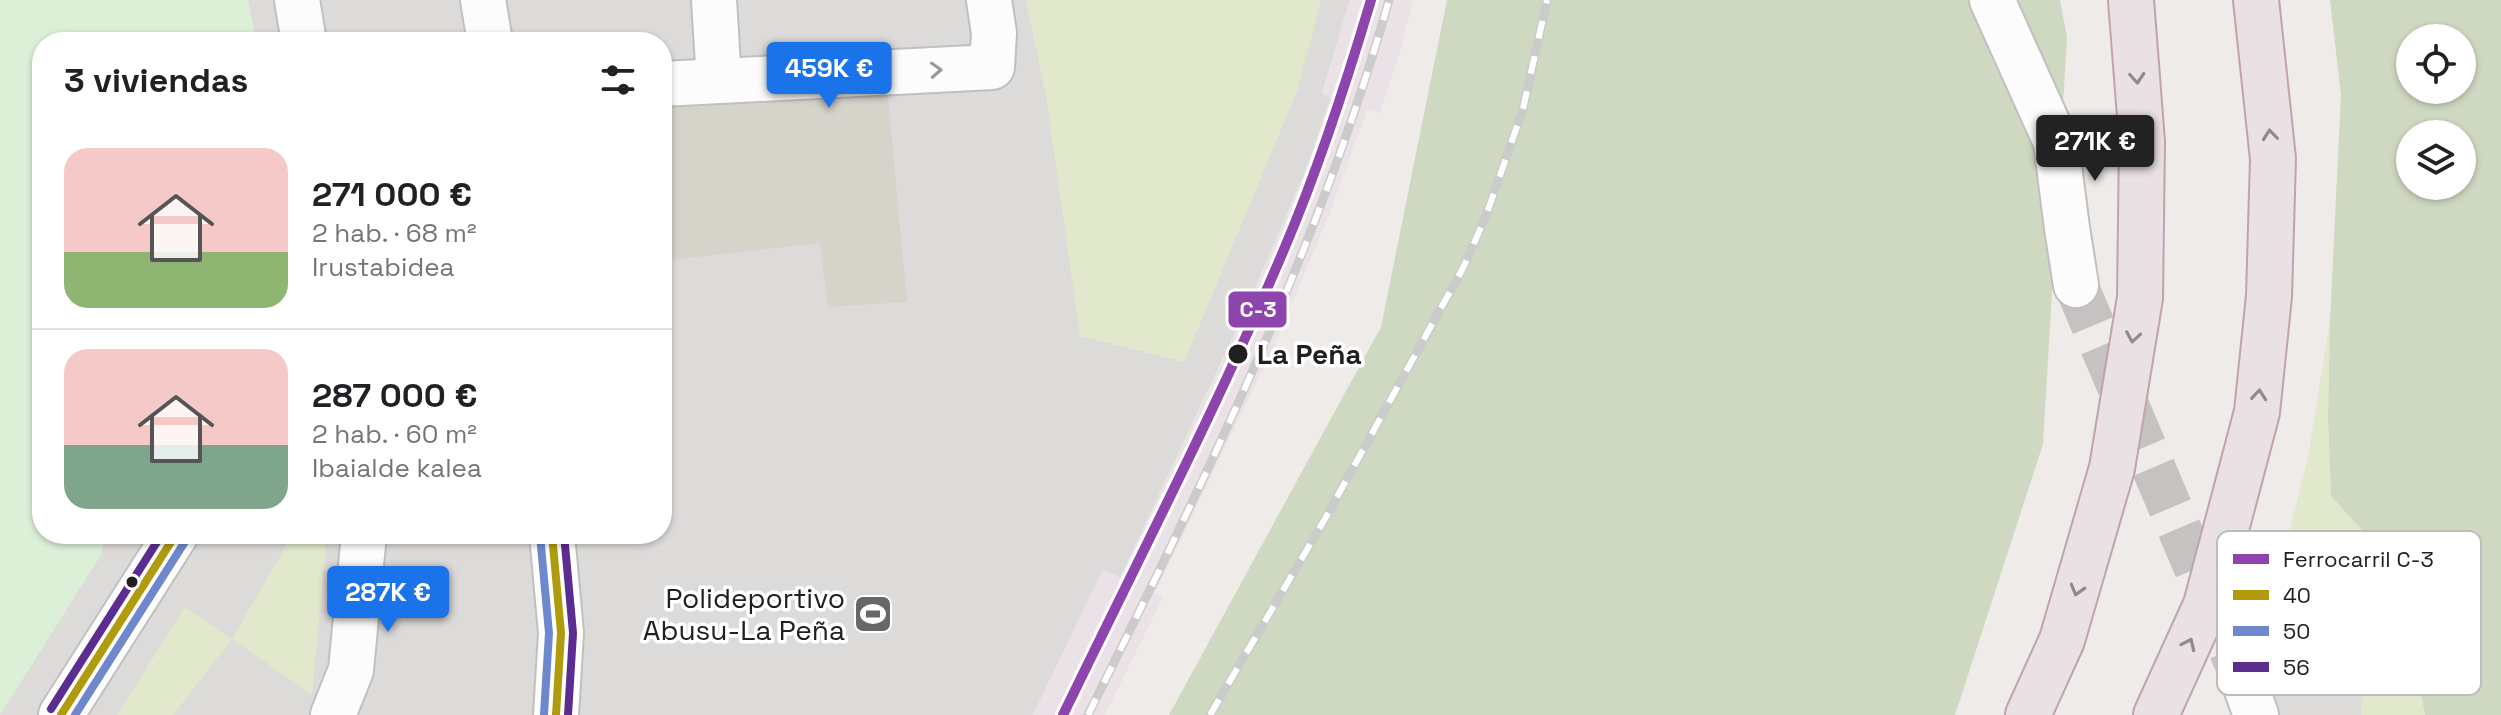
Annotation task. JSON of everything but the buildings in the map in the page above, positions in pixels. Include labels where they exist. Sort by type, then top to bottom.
[{"type":"highway","points":[[2028,715],[2062,640],[2112,468],[2140,298],[2142,142],[2131,0]]},
{"type":"highway","points":[[2226,531],[2257,412],[2269,296],[2273,159],[2256,0]]},
{"type":"highway","points":[[2156,715],[2206,605],[2217,563]]},
{"type":"street","points":[[297,0],[302,32]]},
{"type":"street","points":[[483,0],[488,32]]},
{"type":"street","points":[[714,0],[719,81]]},
{"type":"street","points":[[672,83],[992,67],[994,33],[989,0]]},
{"type":"street","points":[[1992,0],[2056,142],[2076,285]]},
{"type":"street","points":[[61,715],[170,544]]},
{"type":"street","points":[[333,715],[351,670],[363,544]]},
{"type":"street","points":[[553,544],[561,633],[556,715]]},
{"type":"shaded area","points":[[0,0],[1350,0],[1322,93],[1331,97],[1307,167],[1246,309],[1120,578],[1103,570],[1033,715],[0,715]]},
{"type":"shaded area","points":[[1350,0],[1413,0],[1380,113],[1367,110],[1329,215],[1270,355],[1155,593],[1163,597],[1105,715],[1033,715],[1103,569],[1120,578],[1246,309],[1307,167],[1331,97],[1322,94]]},
{"type":"shaded area","points":[[888,96],[907,302],[828,307],[820,243],[672,260],[672,106]]},
{"type":"shaded area","points":[[2233,695],[2363,695],[2361,715],[2235,715]]},
{"type":"green space","points":[[0,0],[248,0],[254,32],[32,32],[32,544],[103,544],[101,555],[0,715]]},
{"type":"green space","points":[[1026,0],[1321,0],[1298,89],[1184,362],[1080,336],[1046,96]]},
{"type":"green space","points":[[1447,0],[2060,0],[2067,37],[2043,444],[1955,715],[1169,715],[1381,327]]},
{"type":"green space","points":[[2330,0],[2501,0],[2501,715],[2425,715],[2421,695],[2481,695],[2481,531],[2363,531],[2331,496],[2328,418],[2341,95]]},
{"type":"green space","points":[[2330,320],[2328,418],[2331,496],[2363,531],[2289,531],[2308,458]]},
{"type":"green space","points":[[287,544],[326,544],[312,695],[232,639]]},
{"type":"green space","points":[[185,607],[232,639],[173,715],[117,715]]},
{"type":"green space","points":[[2363,695],[2421,695],[2425,715],[2361,715]]},
{"type":"tunnel","points":[[2076,285],[2217,618]]},
{"type":"railway","points":[[1088,715],[1174,541],[1293,275],[1329,185],[1389,0]]},
{"type":"railway","points":[[1210,715],[1326,517],[1463,268],[1486,216],[1523,109],[1547,0]]},
{"type":"rail line","name":"C-3","points":[[1063,715],[1205,424],[1285,247],[1331,125],[1371,0]]},
{"type":"transit line","name":"56","points":[[51,709],[156,544]]},
{"type":"transit line","name":"40","points":[[61,715],[170,544]]},
{"type":"transit line","name":"50","points":[[75,715],[183,544]]},
{"type":"transit line","name":"50","points":[[541,544],[549,633],[544,714]]},
{"type":"transit line","name":"40","points":[[553,544],[561,633],[556,715]]},
{"type":"transit line","name":"56","points":[[565,544],[573,633],[568,715]]},
{"type":"place","name":"La Peña","points":[[1238,354]]},
{"type":"place","name":"Polideportivo Abusu-La Peña","points":[[873,614]]}]
